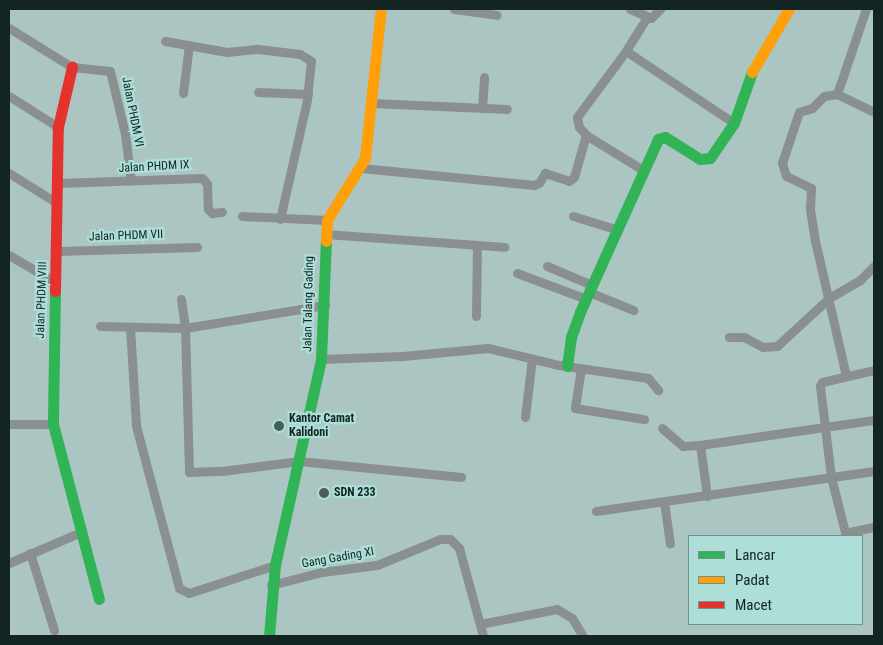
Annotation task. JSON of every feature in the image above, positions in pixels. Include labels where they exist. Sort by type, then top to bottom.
[{"type":"street","name":"Jalan Talang Gading","points":[[269,636],[275,566],[321,359],[327,220],[340,195],[361,168],[368,145],[381,9]]},
{"type":"street","points":[[454,9],[497,15]]},
{"type":"street","points":[[630,9],[647,17],[655,16],[660,9]]},
{"type":"street","points":[[837,94],[866,9]]},
{"type":"street","points":[[566,366],[571,337],[589,292],[615,229],[660,137],[664,136],[700,159],[706,160],[717,152],[734,123],[752,71],[784,11]]},
{"type":"street","points":[[643,170],[586,135],[579,128],[577,117],[626,51],[647,17]]},
{"type":"street","name":"Jalan PHDM VI","points":[[9,28],[72,67],[106,69],[112,73],[114,96],[125,134],[131,182]]},
{"type":"street","points":[[165,41],[227,52],[258,49],[306,56],[312,65],[308,94],[280,219]]},
{"type":"street","points":[[183,92],[189,45]]},
{"type":"street","points":[[626,51],[734,123]]},
{"type":"street","name":"Jalan PHDM VIII","points":[[72,67],[58,126],[53,424],[99,599]]},
{"type":"street","points":[[482,108],[484,77]]},
{"type":"street","points":[[258,92],[308,94]]},
{"type":"street","points":[[846,376],[810,208],[811,188],[786,176],[782,163],[799,112],[812,108],[824,96],[837,94],[874,112]]},
{"type":"street","points":[[9,96],[58,126]]},
{"type":"street","points":[[372,103],[507,110]]},
{"type":"street","points":[[361,168],[534,184],[540,183],[545,173],[570,181],[586,135]]},
{"type":"street","points":[[9,173],[57,203]]},
{"type":"street","name":"Jalan PHDM IX","points":[[58,183],[131,182],[202,178],[207,184],[208,209],[212,213],[222,212]]},
{"type":"street","points":[[242,216],[327,220]]},
{"type":"street","points":[[573,216],[615,229]]},
{"type":"street","points":[[325,234],[505,248]]},
{"type":"street","points":[[476,316],[477,245]]},
{"type":"street","name":"Jalan PHDM VII","points":[[57,251],[196,247]]},
{"type":"street","points":[[9,255],[54,282]]},
{"type":"street","points":[[547,266],[589,292]]},
{"type":"street","points":[[729,337],[744,337],[763,347],[776,346],[829,298],[860,280],[874,266]]},
{"type":"street","points":[[517,273],[589,292],[633,310]]},
{"type":"street","points":[[181,299],[185,328],[188,470],[194,473],[222,471],[299,461],[461,477]]},
{"type":"street","points":[[100,326],[185,328],[324,306]]},
{"type":"street","points":[[130,327],[138,435],[179,588],[189,593],[275,566]]},
{"type":"street","points":[[321,359],[403,356],[488,348],[566,366],[648,378],[658,390]]},
{"type":"street","points":[[525,417],[532,358]]},
{"type":"street","points":[[581,368],[575,408],[644,419]]},
{"type":"street","points":[[874,370],[821,383],[831,477],[845,534],[874,528]]},
{"type":"street","points":[[662,428],[683,446],[700,446],[825,429],[874,420]]},
{"type":"street","points":[[9,424],[53,424]]},
{"type":"street","points":[[700,446],[707,496]]},
{"type":"street","points":[[596,511],[874,471]]},
{"type":"street","points":[[664,502],[670,544]]},
{"type":"street","points":[[9,563],[81,532]]},
{"type":"street","name":"Gang Gading XI","points":[[272,585],[322,572],[377,565],[440,539],[450,539],[459,548],[483,636]]},
{"type":"street","points":[[30,554],[54,630]]},
{"type":"street","points":[[480,624],[557,609],[572,618],[583,636]]},
{"type":"traffic: fast","points":[[567,366],[571,337],[580,312],[658,139],[665,137],[700,159],[710,158],[734,123],[752,72]]},
{"type":"traffic: fast","points":[[269,636],[275,565],[321,359],[326,241]]},
{"type":"traffic: fast","points":[[55,291],[53,424],[99,599]]},
{"type":"traffic: slow","points":[[326,241],[327,220],[365,158],[381,9]]},
{"type":"traffic: slow","points":[[752,72],[789,9]]},
{"type":"traffic: jam","points":[[55,291],[58,127],[72,67]]},
{"type":"place","name":"Kantor Camat Kalidoni","points":[[279,426]]},
{"type":"place","name":"SDN 233","points":[[324,493]]}]
